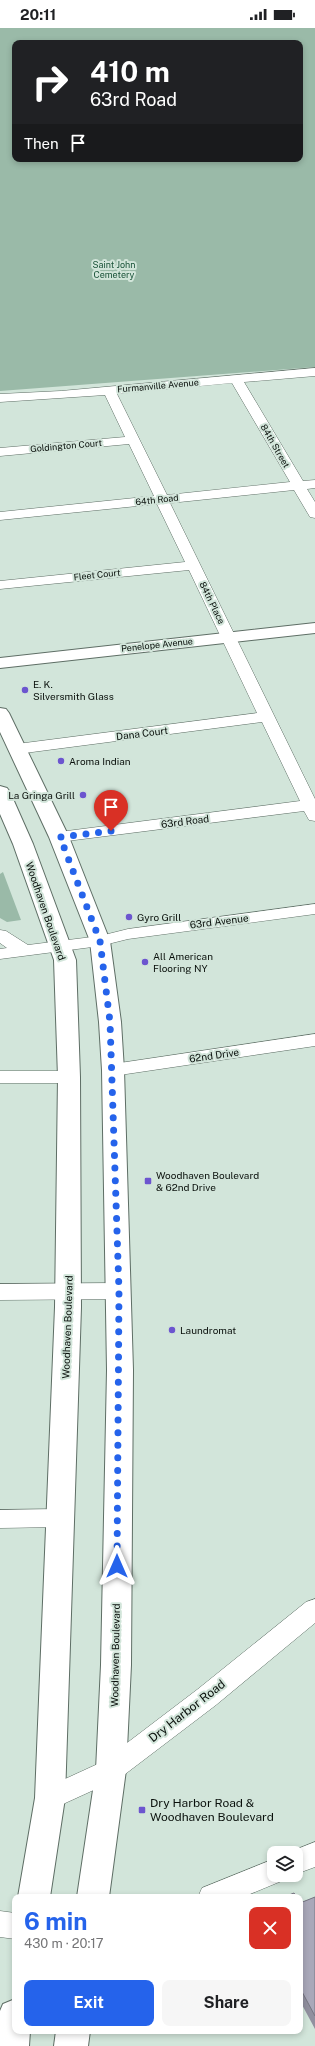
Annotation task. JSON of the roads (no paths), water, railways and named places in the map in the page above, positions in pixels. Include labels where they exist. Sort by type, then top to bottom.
[{"type":"main road","name":"Penelope Avenue","points":[[0,663],[315,628]]},
{"type":"main road","name":"Woodhaven Boulevard","points":[[0,713],[60,837],[100,941],[110,1022],[113,1070],[119,1291],[116,1664],[111,1770],[93,1894]]},
{"type":"main road","name":"Woodhaven Boulevard","points":[[0,792],[23,844],[65,960],[69,1077],[68,1292],[50,1798],[34,1894]]},
{"type":"main road","points":[[12,2046],[13,2034]]},
{"type":"main road","points":[[71,2046],[73,2034]]},
{"type":"street","name":"Furmanville Avenue","points":[[0,398],[315,372]]},
{"type":"street","name":"84th Street","points":[[236,379],[315,514]]},
{"type":"street","name":"84th Place","points":[[109,390],[313,810]]},
{"type":"street","name":"Goldington Court","points":[[0,452],[133,440]]},
{"type":"street","name":"64th Road","points":[[0,516],[315,484]]},
{"type":"street","name":"Fleet Court","points":[[0,585],[193,565]]},
{"type":"street","name":"Dana Court","points":[[18,748],[268,717]]},
{"type":"street","name":"63rd Road","points":[[60,837],[313,810]]},
{"type":"street","name":"63rd Avenue","points":[[0,954],[100,941],[128,934],[315,909]]},
{"type":"street","name":"63rd Avenue","points":[[100,941],[127,943],[315,919]]},
{"type":"street","points":[[0,935],[25,951]]},
{"type":"street","name":"62nd Drive","points":[[113,1070],[315,1040]]},
{"type":"street","points":[[0,1078],[69,1077]]},
{"type":"street","points":[[0,1292],[119,1291]]},
{"type":"street","points":[[0,1519],[59,1518]]},
{"type":"street","name":"Dry Harbor Road","points":[[50,1798],[111,1770],[207,1697],[315,1609]]},
{"type":"street","points":[[303,1859],[315,1854]]},
{"type":"street","points":[[219,1894],[267,1874]]},
{"type":"street","points":[[0,1924],[12,1926]]},
{"type":"place","name":"E. K. Silversmith Glass","points":[[25,690]]},
{"type":"place","name":"Aroma Indian","points":[[61,761]]},
{"type":"place","name":"La Gringa Grill","points":[[83,795]]},
{"type":"place","name":"Gyro Grill","points":[[129,917]]},
{"type":"place","name":"All American Flooring NY","points":[[145,962]]},
{"type":"place","name":"Woodhaven Boulevard & 62nd Drive","points":[[148,1181]]},
{"type":"place","name":"Laundromat","points":[[172,1330]]},
{"type":"place","name":"Dry Harbor Road & Woodhaven Boulevard","points":[[142,1810]]},
{"type":"park label","name":"Saint John Cemetery","points":[[114,270]]}]
